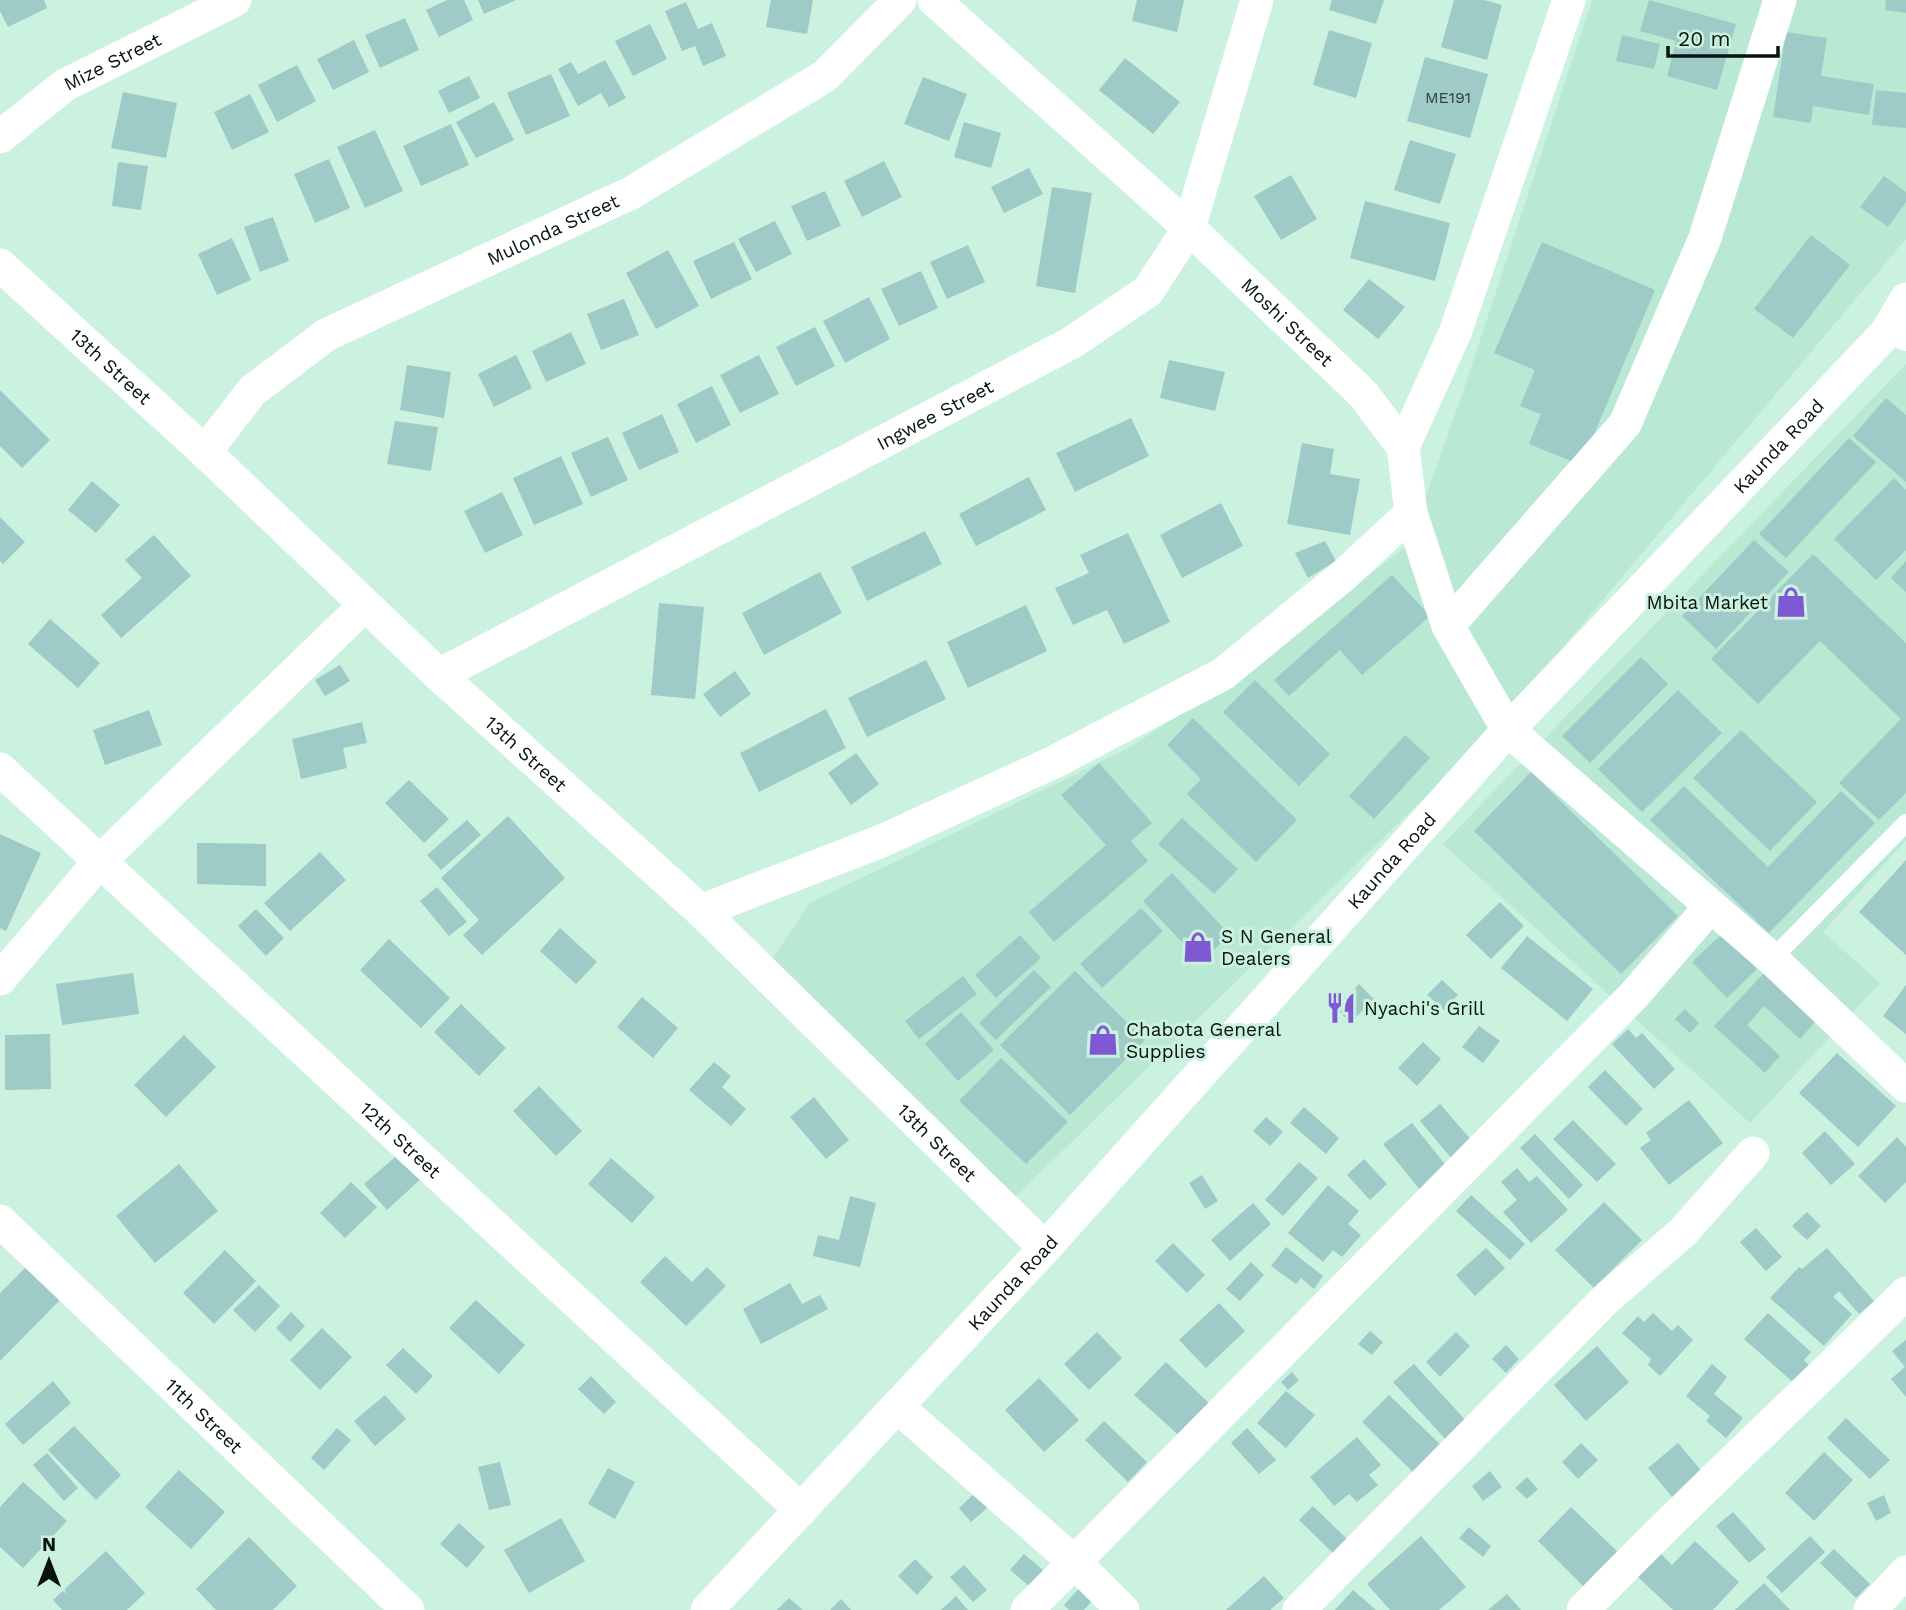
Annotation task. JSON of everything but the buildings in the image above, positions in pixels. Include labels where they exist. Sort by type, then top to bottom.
[{"type":"street","name":"Mize Street","points":[[0,137],[65,85],[235,0]]},
{"type":"street","name":"Mulonda Street","points":[[205,452],[252,391],[326,335],[631,193],[825,76],[900,0]]},
{"type":"street","name":"Moshi Street","points":[[934,0],[1189,228],[1363,394],[1403,447]]},
{"type":"street","name":"Ingwee Street","points":[[439,675],[1071,343],[1148,291],[1189,228],[1257,0]]},
{"type":"street","points":[[1569,0],[1455,333],[1403,447],[1411,513],[1448,626],[1508,730],[1772,959],[1906,1086]]},
{"type":"street","points":[[1448,626],[1625,424],[1705,238],[1780,0]]},
{"type":"street","name":"13th Street","points":[[0,265],[205,452],[439,675],[701,911],[1045,1248]]},
{"type":"street","name":"Kaunda Road","points":[[707,1610],[899,1408],[1045,1248],[1508,730],[1896,338],[1906,299]]},
{"type":"street","points":[[701,911],[884,840],[1054,762],[1223,674],[1344,575],[1411,513]]},
{"type":"street","points":[[0,979],[99,862],[365,605]]},
{"type":"street","name":"12th Street","points":[[0,769],[802,1510]]},
{"type":"street","points":[[1027,1610],[1635,993],[1710,907]]},
{"type":"street","points":[[1299,1610],[1608,1297],[1683,1232],[1753,1153]]},
{"type":"street","name":"11th Street","points":[[0,1221],[408,1610]]},
{"type":"street","points":[[1583,1610],[1656,1533],[1738,1459],[1906,1293]]},
{"type":"street","points":[[899,1408],[1073,1561],[1122,1610]]},
{"type":"street","points":[[1870,1610],[1906,1572]]},
{"type":"lane","points":[[1772,959],[1906,823]]},
{"type":"shaded area","points":[[1592,0],[1906,0],[1906,239],[1490,734],[1015,1197],[773,958],[810,903],[1129,748],[1254,665],[1409,544],[1464,389]]},
{"type":"shaded area","name":"Mbita Market","points":[[1906,364],[1906,840],[1823,932],[1880,983],[1750,1123],[1443,844]]},
{"type":"place","name":"Mbita Market","points":[[1791,602]]},
{"type":"place","name":"S N General Dealers","points":[[1198,947]]},
{"type":"place","name":"Nyachi's Grill","points":[[1341,1008]]},
{"type":"place","name":"Chabota General Supplies","points":[[1103,1040]]}]
